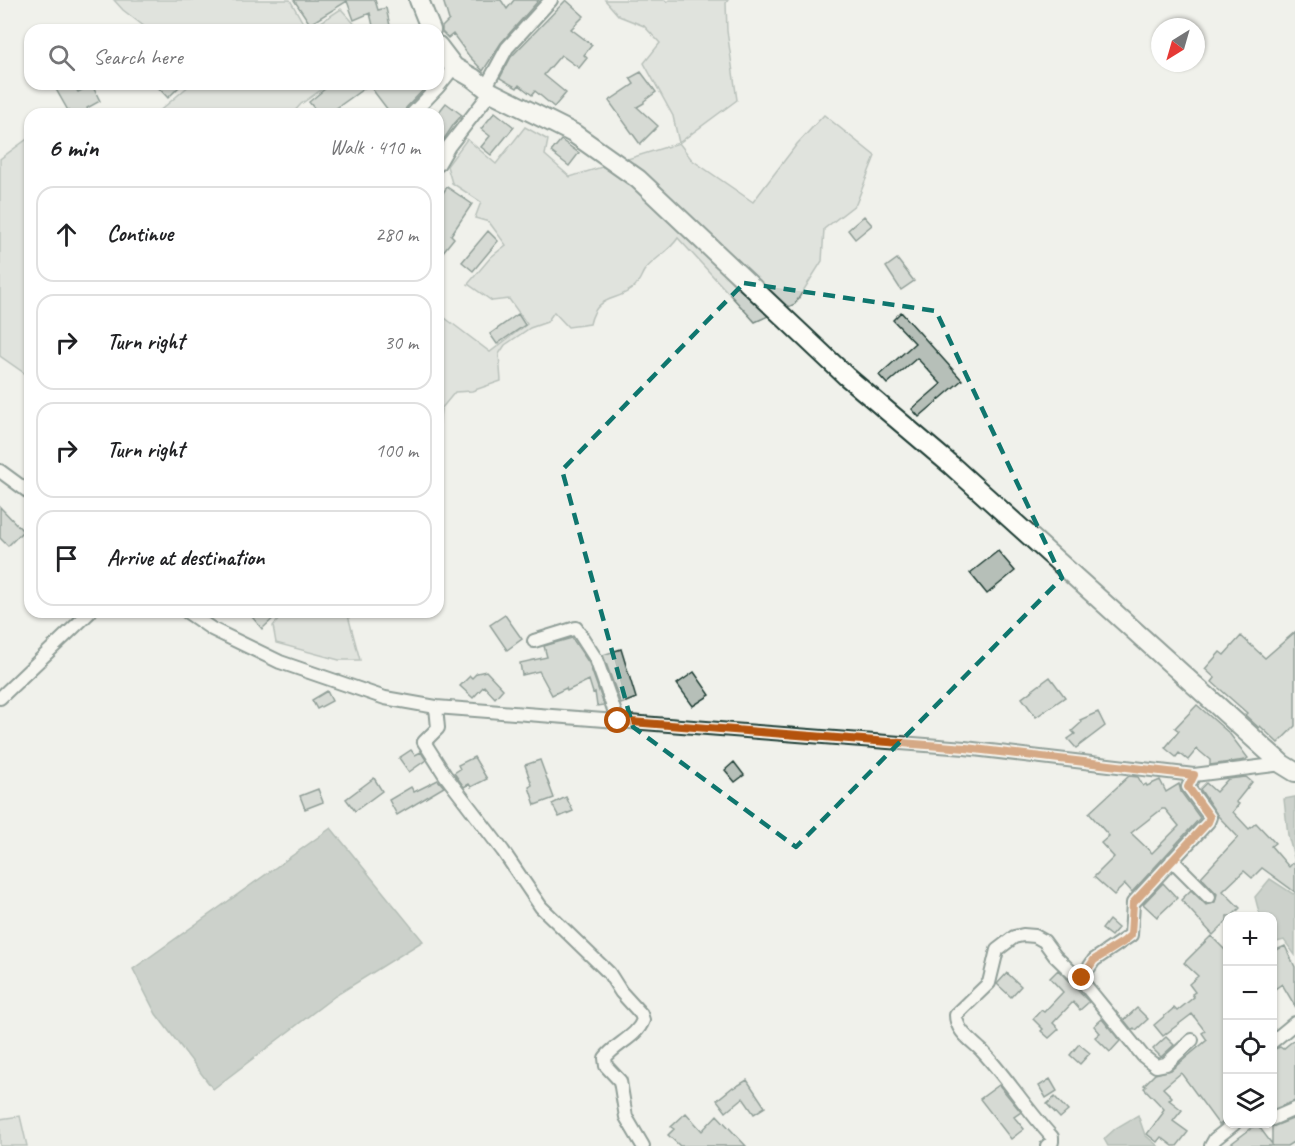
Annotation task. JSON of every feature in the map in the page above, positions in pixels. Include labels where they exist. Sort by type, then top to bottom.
[{"type":"main road","points":[[419,0],[429,24]]},
{"type":"main road","points":[[444,54],[453,67],[473,78],[491,92],[573,133],[638,179],[846,376],[951,465],[1289,768]]},
{"type":"street","points":[[444,156],[491,92],[488,83],[507,48],[551,0]]},
{"type":"street","points":[[444,79],[453,67]]},
{"type":"street","points":[[418,108],[435,90]]},
{"type":"street","points":[[0,471],[24,489]]},
{"type":"street","points":[[0,698],[84,618]]},
{"type":"street","points":[[196,618],[212,629],[280,662],[385,698],[436,707],[966,748],[1194,775],[1289,768]]},
{"type":"street","points":[[534,641],[576,628],[596,659],[618,721]]},
{"type":"street","points":[[436,707],[438,728],[424,742],[445,775],[503,851],[541,907],[609,973],[644,1020],[641,1027],[604,1058],[606,1066],[620,1081],[626,1117],[644,1146]]},
{"type":"street","points":[[1086,986],[1082,978],[1094,960],[1131,935],[1133,903],[1208,822],[1210,817],[1188,787],[1194,775]]},
{"type":"street","points":[[1172,860],[1209,897]]},
{"type":"street","points":[[1047,1146],[1052,1142],[1052,1137],[994,1065],[956,1023],[956,1015],[989,983],[997,950],[1014,937],[1035,936],[1044,941],[1055,956],[1086,986],[1143,1056],[1156,1066],[1166,1064],[1192,1040]]},
{"type":"street","points":[[1277,1038],[1295,1023]]},
{"type":"street","points":[[1277,1117],[1295,1109]]},
{"type":"street","points":[[1211,1146],[1215,1139],[1229,1128]]},
{"type":"highlighted area","points":[[744,283],[936,311],[1062,578],[796,847],[633,727],[562,470]]},
{"type":"shaded area","points":[[114,0],[290,0],[304,24],[141,24]]},
{"type":"shaded area","points":[[605,0],[665,0],[667,2],[669,0],[728,0],[726,3],[727,31],[737,100],[679,143],[673,116],[644,63],[660,43],[644,26],[619,16]]},
{"type":"shaded area","points":[[341,9],[355,24],[318,24]]},
{"type":"shaded area","points":[[184,90],[321,90],[297,108],[163,108]]},
{"type":"shaded area","points":[[824,115],[875,156],[856,204],[824,229],[822,261],[795,304],[755,322],[678,238],[648,266],[634,287],[597,307],[590,324],[568,327],[554,312],[547,322],[530,328],[505,345],[499,354],[501,381],[472,391],[455,392],[444,405],[445,318],[490,352],[527,324],[509,299],[492,301],[468,284],[491,257],[506,245],[489,222],[475,218],[481,202],[452,183],[447,166],[467,139],[496,164],[525,127],[548,140],[545,155],[570,177],[679,143],[692,160],[753,202],[797,144]]},
{"type":"shaded area","points":[[24,141],[24,373],[0,356],[0,159]]},
{"type":"shaded area","points":[[280,618],[349,618],[360,660],[339,660],[276,643],[273,626]]},
{"type":"shaded area","points":[[1295,797],[1295,861],[1288,835],[1284,799]]},
{"type":"shaded area","points":[[331,828],[423,941],[335,996],[213,1089],[156,1014],[133,969]]},
{"type":"shaded area","points":[[1270,879],[1293,894],[1295,893],[1295,955],[1284,940],[1277,942],[1277,912],[1259,912],[1255,897]]},
{"type":"shaded area","points":[[1138,1115],[1145,1135],[1158,1146],[1108,1146],[1104,1139],[1116,1128]]},
{"type":"shaded area","points":[[20,1116],[27,1146],[0,1146],[0,1119]]},
{"type":"building","points":[[294,0],[375,0],[378,10],[386,8],[390,24],[373,24],[370,13],[354,20],[347,1],[310,24]]},
{"type":"building","points":[[443,0],[501,0],[507,9],[514,0],[539,0],[501,43],[483,71],[453,34],[448,38],[444,34],[444,25],[449,20]]},
{"type":"building","points":[[566,0],[584,16],[571,29],[592,45],[584,55],[587,58],[579,68],[561,55],[544,75],[566,93],[554,107],[535,91],[532,95],[519,85],[517,88],[500,78],[511,57]]},
{"type":"building","points":[[641,72],[656,92],[637,107],[658,126],[640,144],[609,101],[634,84],[630,78]]},
{"type":"building","points":[[56,90],[77,90],[78,92],[94,90],[100,101],[87,108],[67,108]]},
{"type":"building","points":[[161,90],[176,90],[168,98]]},
{"type":"building","points":[[324,90],[362,90],[336,108],[314,108],[309,102]]},
{"type":"building","points":[[373,90],[423,90],[406,108],[386,108]]},
{"type":"building","points":[[446,103],[462,115],[444,139],[444,108],[442,108]]},
{"type":"building","points":[[495,112],[514,127],[491,155],[481,147],[490,136],[481,129]]},
{"type":"building","points":[[561,140],[579,153],[569,166],[551,152]]},
{"type":"building","points":[[447,187],[472,204],[451,235],[454,238],[444,250],[444,191]]},
{"type":"building","points":[[864,216],[872,225],[855,239],[848,230]]},
{"type":"building","points":[[488,231],[498,241],[473,271],[462,262]]},
{"type":"building","points":[[897,259],[914,281],[901,290],[886,267]]},
{"type":"building","points":[[901,312],[962,380],[919,417],[912,409],[941,384],[917,358],[887,384],[879,375],[915,343],[893,320]]},
{"type":"building","points":[[518,314],[525,325],[497,344],[490,334]]},
{"type":"building","points":[[0,507],[23,531],[8,546],[0,538]]},
{"type":"building","points":[[998,551],[1015,571],[987,594],[970,573]]},
{"type":"building","points":[[505,615],[522,639],[507,650],[490,625]]},
{"type":"building","points":[[253,618],[274,618],[262,629]]},
{"type":"building","points":[[1295,632],[1295,726],[1278,743],[1260,726],[1259,728],[1245,715],[1247,713],[1212,682],[1215,678],[1205,669],[1220,652],[1224,655],[1241,636],[1265,658]]},
{"type":"building","points":[[572,638],[589,663],[604,705],[597,706],[595,692],[593,693],[589,680],[567,691],[566,688],[552,695],[539,671],[522,675],[520,663],[547,657],[544,646]]},
{"type":"building","points":[[621,649],[636,698],[621,704],[603,655]]},
{"type":"building","points":[[486,671],[503,689],[495,698],[484,686],[473,698],[460,686],[470,676],[472,678],[477,673]]},
{"type":"building","points":[[694,672],[710,695],[693,706],[677,684]]},
{"type":"building","points":[[1050,677],[1065,697],[1036,717],[1022,698]]},
{"type":"building","points":[[327,691],[332,701],[317,709],[312,700]]},
{"type":"building","points":[[1197,705],[1229,733],[1248,758],[1210,765],[1210,760],[1197,749],[1188,760],[1179,753],[1176,757],[1165,748],[1179,731],[1175,728]]},
{"type":"building","points":[[1098,712],[1105,726],[1076,748],[1068,739],[1075,734],[1072,731],[1082,722],[1080,720]]},
{"type":"building","points":[[411,750],[415,755],[421,752],[426,760],[409,772],[399,758]]},
{"type":"building","points":[[474,757],[487,779],[471,787],[469,784],[464,787],[454,773],[460,769],[458,765]]},
{"type":"building","points":[[540,760],[554,798],[535,805],[529,787],[532,785],[525,765]]},
{"type":"building","points":[[734,762],[744,775],[735,782],[725,770]]},
{"type":"building","points":[[1129,776],[1138,777],[1143,786],[1160,780],[1166,792],[1179,784],[1181,792],[1200,818],[1132,892],[1125,884],[1114,895],[1094,877],[1114,857],[1101,843],[1109,836],[1089,813]],"holes":[[[1165,809],[1179,826],[1152,853],[1131,833]]]},
{"type":"building","points":[[1246,777],[1252,782],[1236,802],[1239,804],[1233,812],[1249,829],[1256,823],[1275,843],[1271,846],[1289,867],[1295,861],[1295,892],[1262,868],[1252,878],[1244,871],[1223,891],[1240,908],[1236,912],[1223,912],[1223,925],[1213,935],[1181,900],[1191,890],[1206,905],[1215,902],[1217,894],[1201,877],[1238,837],[1218,816],[1200,789],[1206,783],[1216,792],[1228,779]]},
{"type":"building","points":[[374,778],[382,791],[355,811],[346,799]]},
{"type":"building","points":[[438,780],[444,787],[397,815],[389,800],[411,787],[414,792]]},
{"type":"building","points":[[318,789],[323,802],[305,809],[300,796]]},
{"type":"building","points":[[566,797],[573,811],[559,817],[552,804]]},
{"type":"building","points":[[1163,883],[1177,898],[1157,917],[1143,904]]},
{"type":"building","points":[[1109,920],[1118,928],[1111,936],[1102,929]]},
{"type":"building","points":[[1211,936],[1223,948],[1223,1122],[1219,1125],[1181,1073],[1163,1088],[1172,1097],[1169,1100],[1182,1110],[1173,1121],[1188,1132],[1177,1146],[1173,1146],[1161,1137],[1157,1142],[1147,1134],[1164,1109],[1144,1088],[1146,1086],[1144,1085],[1155,1074],[1171,1070],[1207,1040],[1202,1033],[1205,1031],[1192,1014],[1163,1036],[1154,1025],[1174,1008],[1177,1011],[1194,997],[1192,994],[1195,992],[1189,984],[1198,976],[1184,963]]},
{"type":"building","points":[[1285,946],[1295,967],[1295,1006],[1282,984],[1277,988],[1277,950]]},
{"type":"building","points":[[1058,970],[1089,1002],[1080,1010],[1073,1002],[1053,1023],[1059,1029],[1049,1038],[1033,1019],[1041,1010],[1044,1012],[1063,992],[1050,978]]},
{"type":"building","points":[[1007,973],[1021,986],[1011,997],[997,984]]},
{"type":"building","points":[[1137,1008],[1148,1019],[1136,1030],[1134,1028],[1132,1030],[1124,1020]]},
{"type":"building","points":[[1102,1019],[1120,1041],[1110,1052],[1095,1037],[1100,1033],[1094,1026]]},
{"type":"building","points":[[1166,1037],[1174,1045],[1161,1057],[1153,1049]]},
{"type":"building","points":[[1295,1039],[1295,1101],[1277,1108],[1277,1048],[1283,1049]]},
{"type":"building","points":[[1079,1044],[1090,1053],[1080,1064],[1070,1055]]},
{"type":"building","points":[[1050,1079],[1057,1091],[1046,1098],[1039,1086]]},
{"type":"building","points":[[747,1080],[765,1107],[754,1114],[743,1098],[726,1112],[717,1100],[733,1087]]},
{"type":"building","points":[[999,1085],[1021,1112],[1014,1117],[1024,1129],[1011,1139],[980,1099]]},
{"type":"building","points":[[1055,1097],[1068,1111],[1060,1118],[1047,1104]]},
{"type":"building","points":[[686,1113],[702,1131],[717,1115],[746,1146],[680,1146],[668,1135],[674,1129],[671,1127]]},
{"type":"building","points":[[1295,1118],[1295,1141],[1287,1146],[1228,1146],[1252,1128],[1260,1128],[1272,1144],[1272,1128],[1277,1128],[1277,1125]]},
{"type":"route","points":[[618,721],[966,748],[1194,775],[1188,787],[1210,817],[1208,822],[1133,903],[1131,935],[1094,960],[1082,978]]}]
